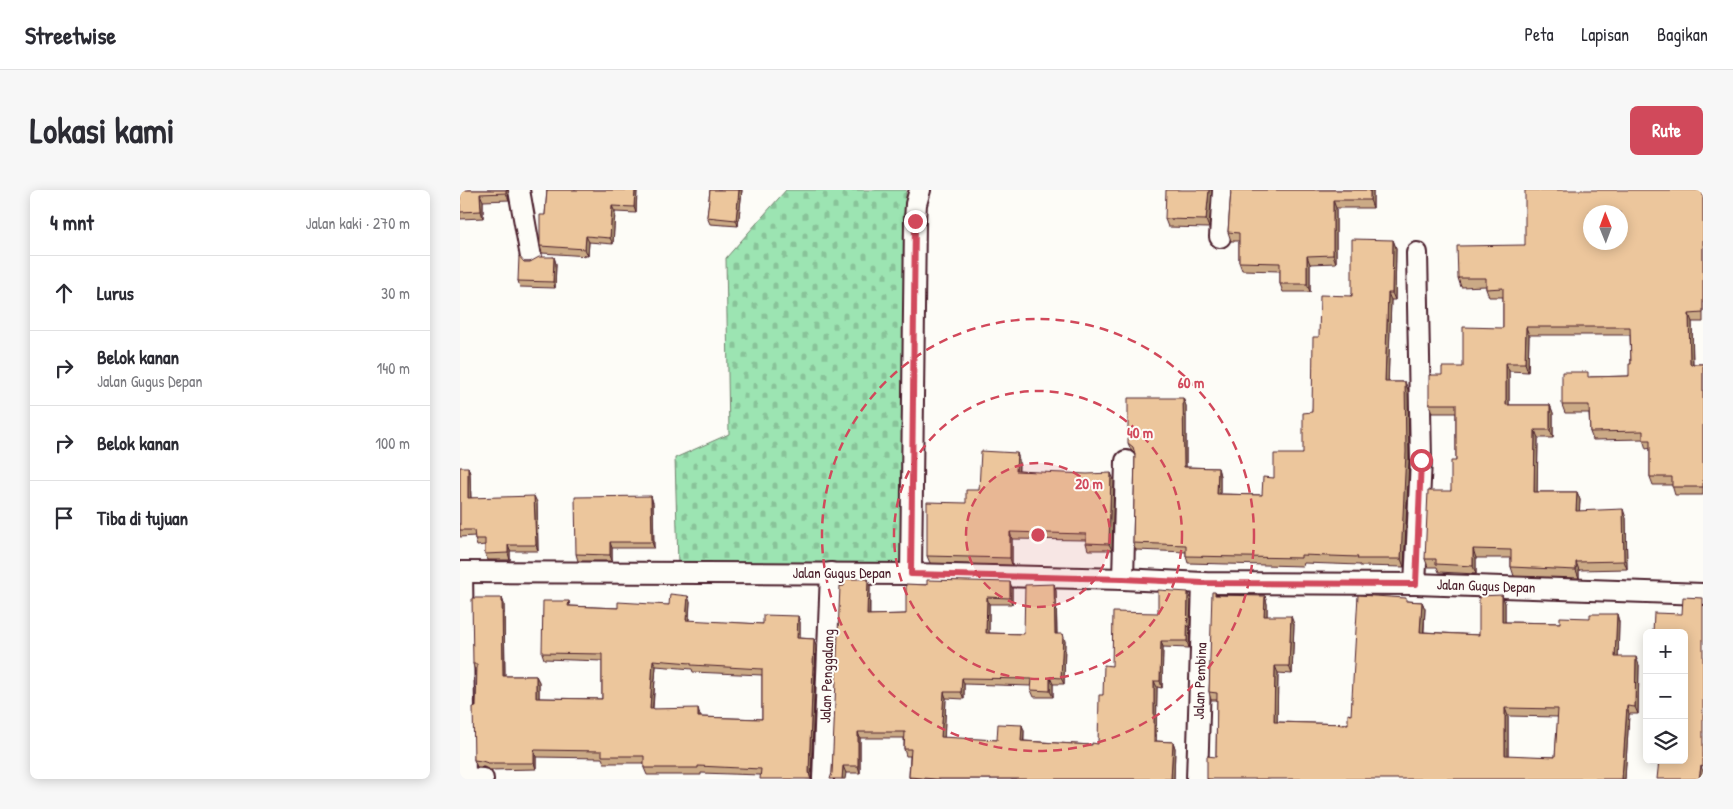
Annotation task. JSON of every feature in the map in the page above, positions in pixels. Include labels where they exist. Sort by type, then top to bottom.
[{"type":"street","points":[[519,190],[531,257]]},
{"type":"street","points":[[911,574],[915,221],[916,204],[920,190]]},
{"type":"street","points":[[1220,237],[1224,190]]},
{"type":"street","points":[[1416,584],[1421,460],[1417,253]]},
{"type":"street","points":[[1123,579],[1126,461]]},
{"type":"street","points":[[461,572],[471,779]]},
{"type":"street","name":"Jalan Gugus Depan","points":[[461,572],[911,574],[1123,579],[1203,583],[1416,584],[1703,594]]},
{"type":"street","name":"Jalan Penggalang","points":[[823,779],[830,573]]},
{"type":"street","name":"Jalan Pembina","points":[[1198,779],[1203,583]]},
{"type":"green space","points":[[786,190],[906,190],[909,566],[678,565],[675,458],[729,434],[726,258]]},
{"type":"building","points":[[460,190],[506,190],[506,193],[480,194],[481,211],[460,212]]},
{"type":"building","points":[[547,190],[635,190],[634,207],[612,206],[610,238],[586,236],[585,249],[540,246],[540,215],[545,215]]},
{"type":"building","points":[[710,190],[739,190],[736,220],[707,217]]},
{"type":"building","points":[[1166,190],[1209,190],[1206,220],[1165,219]]},
{"type":"building","points":[[1231,190],[1370,190],[1370,200],[1333,200],[1333,255],[1307,256],[1307,284],[1280,284],[1280,263],[1239,262],[1239,233],[1228,232]]},
{"type":"building","points":[[1525,190],[1703,190],[1703,313],[1689,314],[1690,364],[1703,364],[1703,487],[1672,487],[1672,477],[1650,477],[1650,440],[1643,440],[1643,431],[1590,432],[1589,405],[1562,405],[1562,372],[1588,372],[1588,377],[1629,376],[1629,364],[1631,364],[1630,327],[1526,327],[1525,363],[1506,363],[1506,405],[1550,405],[1550,430],[1535,430],[1534,492],[1577,492],[1576,511],[1623,509],[1624,561],[1576,562],[1576,570],[1511,567],[1511,550],[1473,549],[1473,566],[1436,564],[1436,559],[1425,559],[1428,491],[1451,491],[1451,461],[1456,461],[1456,404],[1429,404],[1429,375],[1442,375],[1442,367],[1463,367],[1463,327],[1503,328],[1503,288],[1486,289],[1486,278],[1458,278],[1457,246],[1525,245]]},
{"type":"building","points":[[1352,239],[1393,240],[1392,293],[1388,293],[1385,382],[1405,382],[1406,452],[1401,559],[1357,559],[1358,557],[1301,555],[1301,558],[1186,556],[1186,545],[1133,543],[1135,454],[1133,447],[1128,443],[1128,398],[1183,398],[1184,467],[1218,468],[1217,494],[1262,495],[1263,477],[1274,478],[1274,454],[1303,454],[1303,413],[1312,412],[1313,337],[1319,337],[1320,295],[1352,296]]},
{"type":"building","points":[[519,256],[524,262],[530,262],[539,257],[554,257],[553,282],[518,281]]},
{"type":"building","points":[[981,451],[1017,453],[1016,471],[1087,474],[1111,473],[1109,544],[1086,543],[1086,534],[1010,532],[1010,558],[927,556],[927,502],[966,503],[966,490],[979,490]]},
{"type":"building","points":[[460,467],[468,467],[468,498],[534,496],[536,545],[508,545],[508,553],[485,554],[485,539],[475,539],[474,530],[460,530]]},
{"type":"building","points":[[651,496],[652,542],[610,542],[610,555],[576,554],[575,497]]},
{"type":"building","points":[[845,579],[868,579],[867,615],[906,614],[906,584],[927,585],[927,580],[1010,582],[1010,598],[987,597],[986,633],[1024,634],[1025,585],[1054,584],[1055,634],[1063,634],[1061,678],[1050,677],[1050,691],[1031,690],[1032,679],[962,678],[961,692],[944,692],[941,737],[997,740],[998,724],[1022,725],[1021,741],[1092,745],[1092,743],[1098,744],[1099,695],[1103,695],[1104,665],[1112,666],[1113,612],[1158,613],[1158,590],[1188,592],[1187,641],[1161,641],[1160,681],[1154,681],[1154,741],[1173,742],[1171,779],[936,779],[909,777],[911,749],[904,749],[905,732],[858,732],[858,766],[843,766],[842,779],[830,779],[832,773],[840,586],[844,586]]},
{"type":"building","points":[[1212,592],[1215,592],[1215,595],[1265,596],[1264,616],[1291,616],[1289,666],[1275,666],[1274,722],[1348,724],[1348,714],[1351,715],[1358,595],[1406,598],[1406,601],[1422,602],[1420,632],[1479,635],[1479,596],[1502,595],[1502,622],[1560,623],[1560,617],[1590,618],[1590,614],[1617,614],[1615,657],[1636,657],[1635,707],[1627,706],[1622,779],[1207,779],[1207,756],[1216,757],[1217,693],[1209,692]],"holes":[[[1505,708],[1558,709],[1555,757],[1505,755]]]},
{"type":"building","points":[[670,594],[688,596],[686,620],[763,624],[763,615],[798,616],[797,638],[814,639],[809,772],[811,779],[760,779],[761,769],[698,766],[698,768],[644,768],[644,756],[602,756],[602,751],[534,750],[534,763],[488,763],[474,760],[473,707],[476,707],[477,664],[473,664],[472,598],[502,598],[503,676],[536,676],[536,698],[602,699],[602,654],[542,653],[543,601],[569,601],[568,606],[618,608],[618,602],[669,605]],"holes":[[[653,660],[691,663],[691,665],[762,669],[762,719],[698,717],[698,708],[650,709]]]},
{"type":"building","points":[[1683,597],[1703,598],[1703,767],[1701,766],[1699,779],[1657,779],[1659,764],[1688,764],[1688,629],[1653,629],[1654,613],[1682,614]]},
{"type":"route","points":[[915,221],[911,574],[1123,579],[1203,583],[1416,584],[1421,460]]}]
